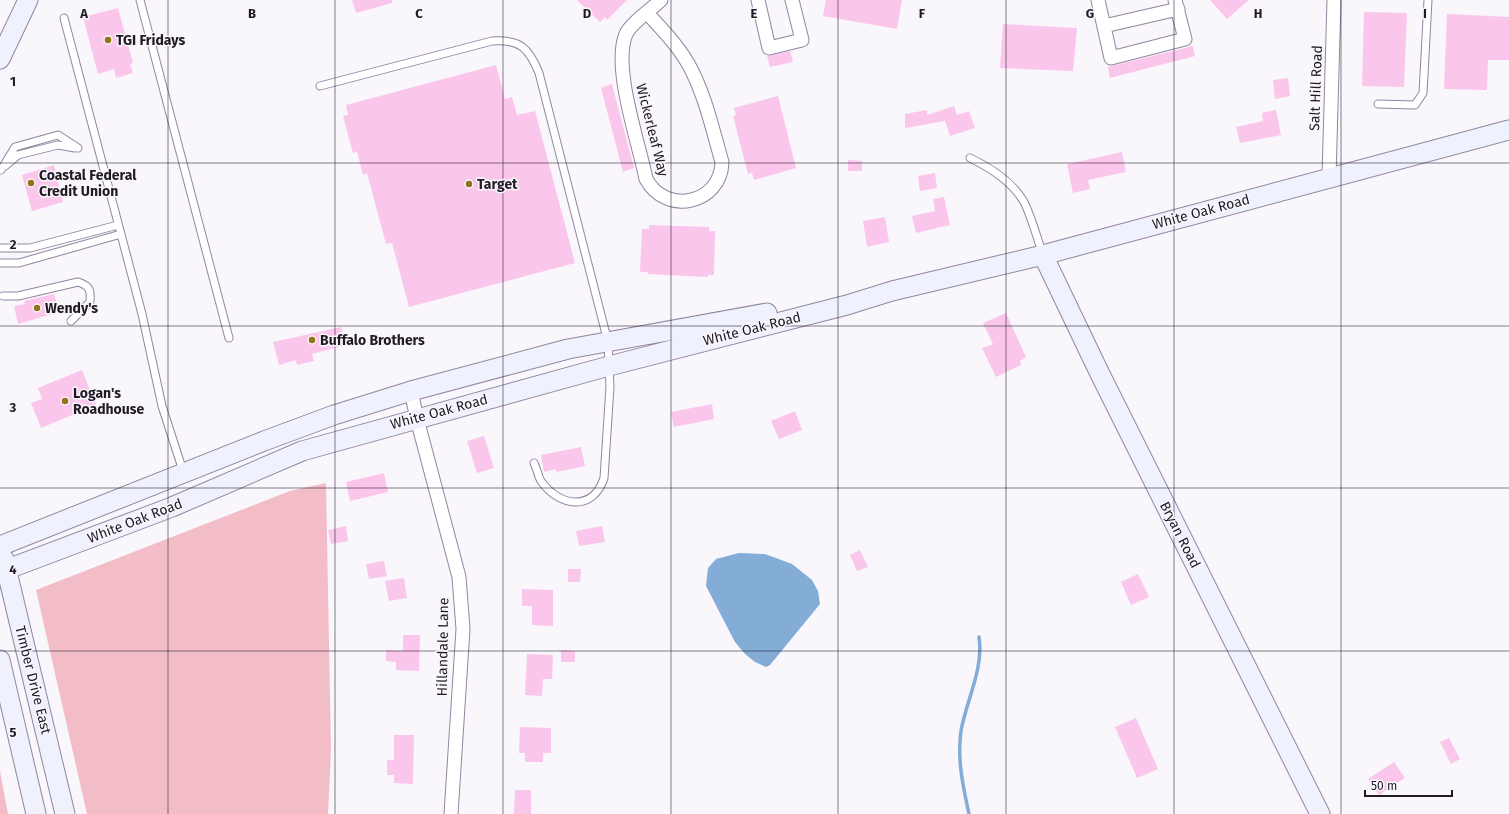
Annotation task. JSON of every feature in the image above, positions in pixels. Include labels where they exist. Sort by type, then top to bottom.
[{"type":"street","points":[[0,59],[28,0]]},
{"type":"street","name":"Wickerleaf Way","points":[[647,13],[675,45],[692,70],[701,91],[722,162],[722,169],[713,186],[705,194],[693,201],[668,200],[650,187],[646,179],[625,85],[622,55],[626,33],[647,13],[661,0]]},
{"type":"street","points":[[758,0],[769,48],[802,40],[792,0]]},
{"type":"street","points":[[1098,0],[1104,26],[1112,58],[1185,39],[1176,4],[1104,26]]},
{"type":"street","name":"Salt Hill Road","points":[[1329,177],[1334,0]]},
{"type":"street","name":"White Oak Road","points":[[3,571],[172,507],[302,451],[610,366],[892,292],[1043,255],[1329,177],[1509,130]]},
{"type":"street","name":"Bryan Road","points":[[1043,255],[1103,381],[1320,814]]},
{"type":"street","name":"White Oak Road","points":[[0,546],[271,438],[334,415],[411,391],[568,350],[892,292]]},
{"type":"street","name":"Hillandale Lane","points":[[411,391],[459,577],[462,600],[463,629],[451,814]]},
{"type":"street","name":"Timber Drive East","points":[[0,546],[3,571],[65,814]]},
{"type":"street","name":"Timber Drive East","points":[[0,660],[36,814]]},
{"type":"lane","points":[[140,0],[230,338]]},
{"type":"lane","points":[[1378,104],[1415,105],[1424,93],[1428,0]]},
{"type":"lane","points":[[64,18],[142,314],[162,406],[184,473]]},
{"type":"lane","points":[[320,86],[482,43],[500,40],[521,45],[534,59],[539,73],[608,342],[610,366],[606,460],[600,489],[593,497],[585,501],[567,501],[551,492],[541,480],[534,463]]},
{"type":"lane","points":[[1,170],[18,155],[58,145],[78,148]]},
{"type":"lane","points":[[970,158],[992,169],[1008,182],[1024,202],[1043,255]]},
{"type":"lane","points":[[0,248],[30,248],[118,225]]},
{"type":"lane","points":[[0,263],[19,263],[121,234]]},
{"type":"lane","points":[[3,296],[18,296],[78,282],[86,284],[90,290],[90,302],[71,321]]},
{"type":"shaded area","points":[[326,483],[331,750],[328,814],[87,814],[36,590],[290,491]]},
{"type":"shaded area","points":[[0,771],[8,814],[0,814]]},
{"type":"water","points":[[739,553],[765,554],[792,564],[812,580],[818,591],[820,604],[770,665],[766,667],[755,662],[745,654],[735,642],[706,586],[708,568],[716,559]]},
{"type":"building","points":[[352,0],[392,0],[392,3],[356,13]]},
{"type":"building","points":[[577,0],[627,0],[607,20],[605,17],[600,22]]},
{"type":"building","points":[[826,0],[902,0],[897,29],[823,16]]},
{"type":"building","points":[[1210,0],[1249,0],[1227,19]]},
{"type":"building","name":"TGI Fridays","points":[[118,8],[133,63],[130,64],[133,73],[116,78],[114,69],[98,74],[83,17]]},
{"type":"building","points":[[1364,12],[1407,13],[1404,87],[1362,86]]},
{"type":"building","points":[[1447,14],[1509,17],[1509,60],[1488,60],[1487,90],[1444,89]]},
{"type":"building","points":[[1003,24],[1077,28],[1073,71],[1000,68]]},
{"type":"building","points":[[1193,46],[1195,56],[1110,78],[1108,67]]},
{"type":"building","points":[[790,51],[793,62],[770,67],[767,56]]},
{"type":"building","points":[[496,65],[505,99],[512,97],[517,115],[535,111],[575,263],[409,307],[392,243],[386,244],[367,173],[363,175],[357,152],[353,153],[343,116],[348,115],[346,105]]},
{"type":"building","points":[[1288,78],[1290,96],[1275,99],[1273,80]]},
{"type":"building","points":[[612,84],[634,168],[623,172],[601,88]]},
{"type":"building","points":[[778,96],[796,168],[754,180],[752,173],[748,174],[733,116],[736,115],[734,108]]},
{"type":"building","points":[[954,106],[957,115],[969,111],[975,128],[950,136],[945,121],[905,128],[905,114],[927,110],[927,115]]},
{"type":"building","points":[[1276,110],[1281,135],[1240,143],[1236,127],[1263,121],[1262,113]]},
{"type":"building","points":[[1122,152],[1126,172],[1088,180],[1090,189],[1073,193],[1067,164]]},
{"type":"building","points":[[848,160],[862,161],[862,171],[848,171]]},
{"type":"building","points":[[54,165],[63,202],[32,211],[22,175]]},
{"type":"building","points":[[935,173],[937,188],[920,191],[918,176]]},
{"type":"building","points":[[944,197],[950,225],[916,233],[912,216],[935,211],[933,199]]},
{"type":"building","points":[[885,217],[889,242],[867,247],[863,221]]},
{"type":"building","points":[[649,225],[709,227],[709,231],[715,231],[714,275],[708,275],[708,277],[648,274],[648,272],[640,272],[642,229],[649,229]]},
{"type":"building","points":[[54,294],[57,304],[51,306],[52,314],[18,324],[14,306],[25,304],[24,301]]},
{"type":"building","points":[[1006,313],[1026,357],[1020,361],[1021,365],[996,377],[982,348],[993,344],[983,323]]},
{"type":"building","points":[[341,327],[346,345],[312,354],[314,361],[297,365],[296,360],[279,365],[273,342]]},
{"type":"building","name":"Logan's Roadhouse","points":[[82,370],[96,405],[41,428],[31,403],[42,399],[38,388]]},
{"type":"building","points":[[712,404],[714,419],[674,427],[671,412]]},
{"type":"building","points":[[795,411],[802,430],[779,439],[771,421]]},
{"type":"building","points":[[484,436],[494,468],[477,473],[467,441]]},
{"type":"building","points":[[581,447],[585,466],[556,472],[556,469],[544,472],[541,455]]},
{"type":"building","points":[[384,473],[388,492],[350,501],[346,482]]},
{"type":"building","points":[[346,526],[348,541],[331,544],[328,530]]},
{"type":"building","points":[[602,526],[605,542],[579,546],[576,531]]},
{"type":"building","points":[[860,550],[868,567],[857,571],[850,555]]},
{"type":"building","points":[[384,561],[387,576],[369,579],[366,564]]},
{"type":"building","points":[[568,569],[581,569],[580,582],[568,582]]},
{"type":"building","points":[[1138,574],[1149,597],[1131,605],[1121,582]]},
{"type":"building","points":[[404,578],[407,598],[389,601],[385,581]]},
{"type":"building","points":[[522,589],[553,590],[553,626],[532,625],[532,606],[522,606]]},
{"type":"building","points":[[403,635],[420,635],[419,671],[396,670],[396,662],[386,661],[386,650],[403,651]]},
{"type":"building","points":[[561,650],[575,651],[575,662],[561,662]]},
{"type":"building","points":[[527,654],[553,655],[552,679],[543,679],[542,696],[525,695]]},
{"type":"building","points":[[1136,718],[1158,769],[1137,778],[1115,727]]},
{"type":"building","points":[[520,727],[551,728],[551,753],[543,753],[543,762],[525,762],[525,753],[519,753]]},
{"type":"building","points":[[394,735],[414,735],[413,784],[394,783],[394,775],[387,775],[387,760],[394,760]]},
{"type":"building","points":[[1449,738],[1460,759],[1451,764],[1440,742]]},
{"type":"building","points":[[1394,762],[1405,778],[1379,795],[1368,779]]},
{"type":"building","points":[[515,790],[531,790],[531,814],[514,814]]},
{"type":"waterway","points":[[969,814],[961,773],[960,742],[963,720],[977,673],[980,649],[979,637]]},
{"type":"place","name":"TGI Fridays","points":[[108,40]]},
{"type":"place","name":"Coastal Federal Credit Union","points":[[31,183]]},
{"type":"place","name":"Target","points":[[469,184]]},
{"type":"place","name":"Wendy's","points":[[37,308]]},
{"type":"place","name":"Buffalo Brothers","points":[[312,340]]},
{"type":"place","name":"Logan's Roadhouse","points":[[65,401]]}]
